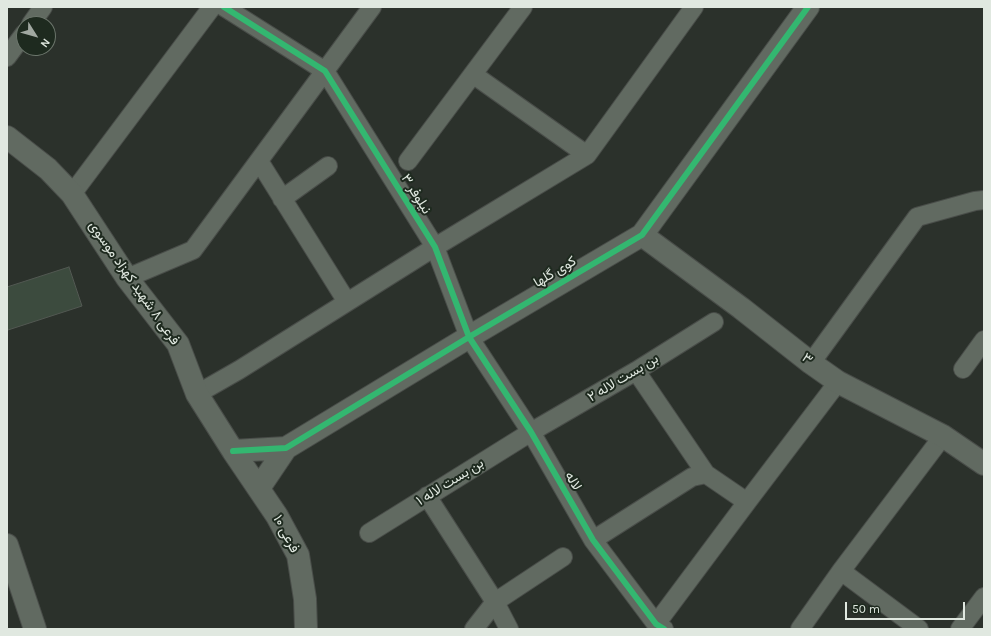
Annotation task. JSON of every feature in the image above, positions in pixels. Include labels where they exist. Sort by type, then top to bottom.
[{"type":"street","points":[[37,16],[44,7]]},
{"type":"street","points":[[72,194],[212,7]]},
{"type":"street","points":[[224,7],[326,70]]},
{"type":"street","points":[[128,278],[193,250],[372,7]]},
{"type":"street","points":[[408,162],[524,7]]},
{"type":"street","points":[[197,394],[239,370],[435,247],[587,155],[694,7]]},
{"type":"street","name":"کوی گلها","points":[[233,451],[286,448],[469,337],[642,235],[808,7]]},
{"type":"street","points":[[7,57],[16,45]]},
{"type":"street","name":"نیلوفر ۳","points":[[326,70],[435,247],[469,337]]},
{"type":"street","points":[[474,75],[587,155]]},
{"type":"street","name":"فرعی ۸ شهید کهزاد موسوی","points":[[7,137],[48,168],[72,194],[128,278],[178,344],[197,394],[233,451]]},
{"type":"street","points":[[259,161],[347,302]]},
{"type":"street","points":[[282,199],[328,166]]},
{"type":"street","points":[[811,363],[917,217],[975,201],[984,200]]},
{"type":"street","name":"۳","points":[[642,235],[838,382],[943,436],[984,464]]},
{"type":"street","name":"بن بست لاله ۲","points":[[531,432],[636,371],[714,322]]},
{"type":"street","name":"لاله","points":[[469,337],[531,432],[593,540],[660,626]]},
{"type":"street","points":[[963,369],[984,340]]},
{"type":"street","points":[[636,371],[706,474],[747,502]]},
{"type":"street","points":[[660,626],[747,502],[838,382]]},
{"type":"street","name":"بن بست لاله ۱","points":[[369,533],[531,432]]},
{"type":"street","points":[[800,629],[841,571],[943,436]]},
{"type":"street","points":[[259,488],[286,448]]},
{"type":"street","name":"فرعی ۱۰","points":[[233,451],[277,516],[298,555],[305,599],[306,629]]},
{"type":"street","points":[[593,540],[692,477],[706,474]]},
{"type":"street","points":[[427,496],[495,602],[509,629]]},
{"type":"street","points":[[7,545],[35,629]]},
{"type":"street","points":[[474,629],[495,602],[563,557]]},
{"type":"street","points":[[841,571],[919,629]]},
{"type":"street","points":[[960,629],[984,597]]},
{"type":"building","points":[[69,267],[82,306],[8,330],[7,287]]},
{"type":"cycle path","points":[[224,7],[325,71],[435,247],[469,337],[531,432],[593,540],[656,624],[664,629]]},
{"type":"cycle path","points":[[233,451],[286,448],[469,337],[642,235],[808,7]]}]
